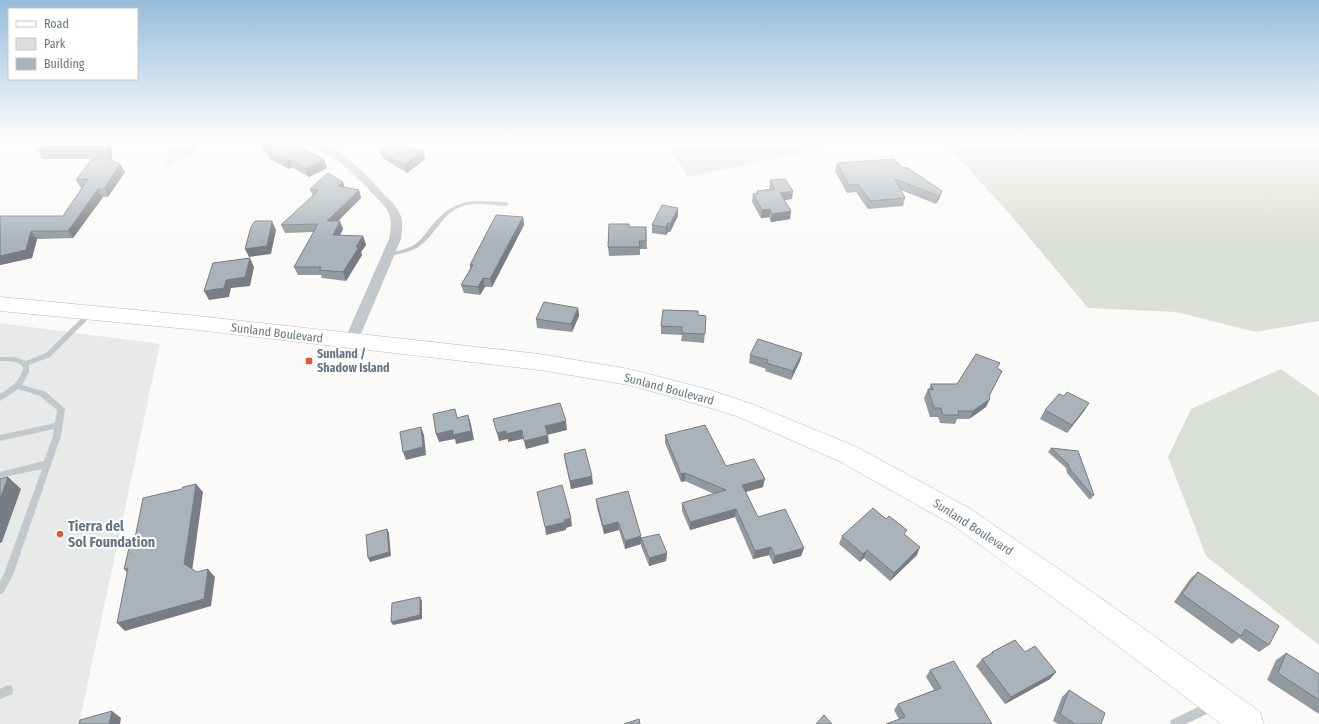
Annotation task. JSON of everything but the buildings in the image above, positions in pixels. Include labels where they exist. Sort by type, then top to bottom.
[{"type":"main road","name":"Sunland Boulevard","points":[[0,304],[92,312],[540,362],[628,377],[707,398],[744,410],[848,454],[960,516],[1091,608],[1248,724]]},
{"type":"street","points":[[351,341],[395,239],[397,224],[394,212],[362,176]]},
{"type":"lane","points":[[389,254],[404,251],[420,243],[447,213],[456,207],[478,202],[506,204]]},
{"type":"lane","points":[[25,364],[48,356],[92,312]]},
{"type":"lane","points":[[0,359],[10,358],[19,360],[25,364],[27,370],[25,377],[18,386],[0,398]]},
{"type":"lane","points":[[0,590],[8,575],[57,436],[62,409],[43,394],[18,386]]},
{"type":"lane","points":[[0,438],[59,425]]},
{"type":"lane","points":[[0,475],[47,464]]},
{"type":"lane","points":[[1175,724],[1218,702]]},
{"type":"shaded area","name":"Tierra del Sol Foundation","points":[[0,323],[160,344],[79,724],[0,724]]},
{"type":"green space","points":[[975,176],[1319,176],[1319,321],[1255,332],[1177,312],[1088,308],[1009,213]]},
{"type":"green space","points":[[1281,369],[1319,396],[1319,645],[1206,556],[1168,457],[1191,409]]},
{"type":"place","name":"Sunland / Shadow Island","points":[[309,361]]},
{"type":"place","name":"Tierra del Sol Foundation","points":[[60,534]]}]
